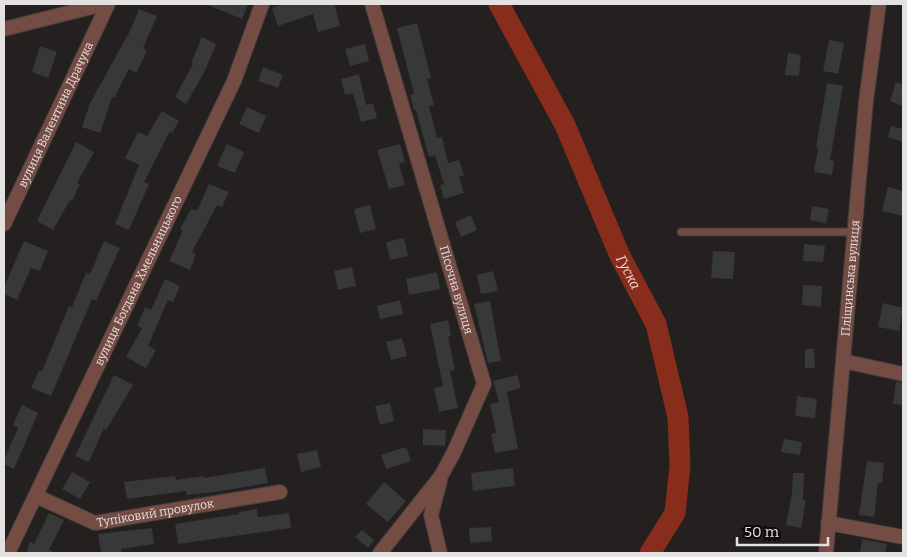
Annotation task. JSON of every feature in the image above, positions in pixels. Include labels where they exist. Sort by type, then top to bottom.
[{"type":"street","points":[[4,29],[104,4]]},
{"type":"street","name":"вулиця Валентина Драчука","points":[[4,224],[108,4]]},
{"type":"street","name":"вулиця Богдана Хмельницького","points":[[8,553],[234,81],[262,4]]},
{"type":"street","name":"Пісочна вулиця","points":[[372,4],[484,384],[454,452],[441,476],[380,553]]},
{"type":"street","name":"Пліщинська вулиця","points":[[826,553],[866,101],[879,4]]},
{"type":"street","points":[[843,361],[903,374]]},
{"type":"street","points":[[440,553],[431,516],[441,476]]},
{"type":"street","name":"Тупіковий провулок","points":[[36,496],[95,523],[280,492]]},
{"type":"street","points":[[828,523],[903,537]]},
{"type":"lane","points":[[681,232],[854,232]]},
{"type":"building","points":[[206,4],[248,4],[242,19]]},
{"type":"building","points":[[283,4],[337,4],[335,6],[340,26],[318,32],[313,14],[278,26],[272,8]]},
{"type":"building","points":[[139,9],[157,16],[143,48],[147,51],[136,73],[129,69],[114,98],[112,97],[100,133],[82,127],[90,103],[131,29]]},
{"type":"building","points":[[417,23],[431,78],[427,79],[434,105],[429,106],[437,138],[442,137],[448,163],[459,160],[464,175],[459,177],[464,193],[444,199],[440,185],[444,184],[435,155],[429,157],[416,110],[414,110],[410,95],[414,94],[397,28]]},
{"type":"building","points":[[202,37],[216,44],[205,71],[186,104],[175,97],[193,64],[191,63]]},
{"type":"building","points":[[829,40],[844,43],[838,74],[823,71]]},
{"type":"building","points":[[365,44],[369,61],[350,66],[345,49]]},
{"type":"building","points":[[40,46],[57,52],[48,78],[32,72]]},
{"type":"building","points":[[788,53],[801,55],[799,76],[785,75]]},
{"type":"building","points":[[263,67],[283,75],[278,88],[258,81]]},
{"type":"building","points":[[359,74],[366,105],[373,103],[377,118],[361,122],[353,93],[345,95],[341,79]]},
{"type":"building","points":[[896,82],[903,85],[903,106],[890,101]]},
{"type":"building","points":[[827,83],[843,86],[830,160],[834,161],[832,175],[814,172],[818,148],[816,147]]},
{"type":"building","points":[[247,107],[266,116],[259,133],[239,124]]},
{"type":"building","points":[[162,111],[179,121],[172,133],[170,131],[144,182],[149,184],[129,230],[115,224],[139,165],[125,158],[138,132],[147,136]]},
{"type":"building","points":[[891,126],[903,129],[903,142],[888,137]]},
{"type":"building","points":[[76,142],[94,152],[77,183],[80,184],[72,201],[70,200],[53,230],[37,221]]},
{"type":"building","points":[[227,144],[244,152],[235,173],[217,166]]},
{"type":"building","points":[[400,144],[405,162],[399,164],[405,185],[389,189],[377,150]]},
{"type":"building","points":[[209,184],[229,192],[222,207],[217,205],[192,252],[196,254],[190,270],[169,261],[183,230],[180,229],[191,209],[197,211]]},
{"type":"building","points":[[888,187],[903,191],[903,216],[882,211]]},
{"type":"building","points":[[370,205],[376,229],[360,233],[354,209]]},
{"type":"building","points":[[812,206],[829,209],[826,223],[810,220]]},
{"type":"building","points":[[471,215],[477,230],[461,237],[455,222]]},
{"type":"building","points":[[404,238],[408,256],[390,260],[386,242]]},
{"type":"building","points":[[24,241],[48,251],[40,271],[31,268],[17,300],[4,294],[4,287]]},
{"type":"building","points":[[104,241],[120,248],[96,301],[92,299],[51,396],[31,388],[39,370],[42,371],[69,306],[72,307],[86,273],[90,274]]},
{"type":"building","points":[[804,244],[825,246],[823,262],[803,261]]},
{"type":"building","points":[[713,251],[735,252],[733,279],[711,278]]},
{"type":"building","points":[[352,267],[356,286],[338,290],[334,271]]},
{"type":"building","points":[[493,271],[498,291],[481,294],[477,275]]},
{"type":"building","points":[[437,272],[440,289],[409,295],[406,279]]},
{"type":"building","points":[[165,279],[180,286],[173,302],[168,300],[148,346],[156,350],[146,368],[126,357],[142,328],[137,326],[145,307],[151,310]]},
{"type":"building","points":[[803,285],[822,286],[821,307],[802,305]]},
{"type":"building","points":[[400,300],[403,314],[380,319],[377,306]]},
{"type":"building","points":[[490,301],[501,361],[488,363],[474,304]]},
{"type":"building","points":[[883,303],[903,308],[899,331],[878,327]]},
{"type":"building","points":[[448,320],[451,336],[448,337],[455,370],[450,371],[458,408],[439,412],[434,388],[443,386],[430,324]]},
{"type":"building","points":[[402,338],[407,356],[391,360],[386,342]]},
{"type":"building","points":[[805,349],[814,349],[815,368],[805,368]]},
{"type":"building","points":[[114,375],[133,385],[106,430],[104,428],[89,462],[75,456]]},
{"type":"building","points":[[517,375],[521,388],[507,392],[518,449],[495,453],[491,434],[496,433],[490,404],[499,402],[493,381]]},
{"type":"building","points":[[896,381],[903,383],[903,405],[893,404]]},
{"type":"building","points":[[797,396],[817,399],[815,418],[795,416]]},
{"type":"building","points":[[390,403],[394,421],[380,425],[375,406]]},
{"type":"building","points":[[22,405],[38,413],[14,469],[4,464],[4,460],[18,428],[13,425]]},
{"type":"building","points":[[423,429],[446,430],[445,446],[423,445]]},
{"type":"building","points":[[784,439],[802,442],[800,455],[781,452]]},
{"type":"building","points":[[406,447],[411,461],[386,469],[381,455]]},
{"type":"building","points":[[317,450],[321,467],[301,472],[297,454]]},
{"type":"building","points":[[867,461],[884,463],[882,483],[878,483],[874,517],[859,515]]},
{"type":"building","points":[[265,468],[268,483],[187,495],[186,491],[127,499],[124,482],[175,476],[176,480],[204,476],[204,478]]},
{"type":"building","points":[[513,468],[515,486],[473,491],[471,473]]},
{"type":"building","points":[[72,472],[90,482],[80,499],[62,489]]},
{"type":"building","points":[[793,473],[804,473],[803,500],[806,500],[801,528],[786,525],[792,493]]},
{"type":"building","points":[[384,482],[406,501],[388,522],[366,504]]},
{"type":"building","points":[[257,509],[258,517],[289,513],[291,528],[178,544],[175,524],[239,514],[239,512]]},
{"type":"building","points":[[49,513],[64,520],[49,550],[56,553],[26,553],[30,542],[34,544]]},
{"type":"building","points":[[491,527],[492,541],[470,543],[469,528]]},
{"type":"building","points":[[152,528],[154,544],[121,549],[122,553],[101,553],[98,534]]},
{"type":"building","points":[[362,530],[374,540],[368,548],[355,537]]},
{"type":"building","points":[[862,539],[887,544],[885,553],[860,553]]},
{"type":"waterway","name":"Гуска","points":[[499,4],[565,125],[620,256],[656,324],[678,417],[680,466],[675,513],[650,553]]}]
